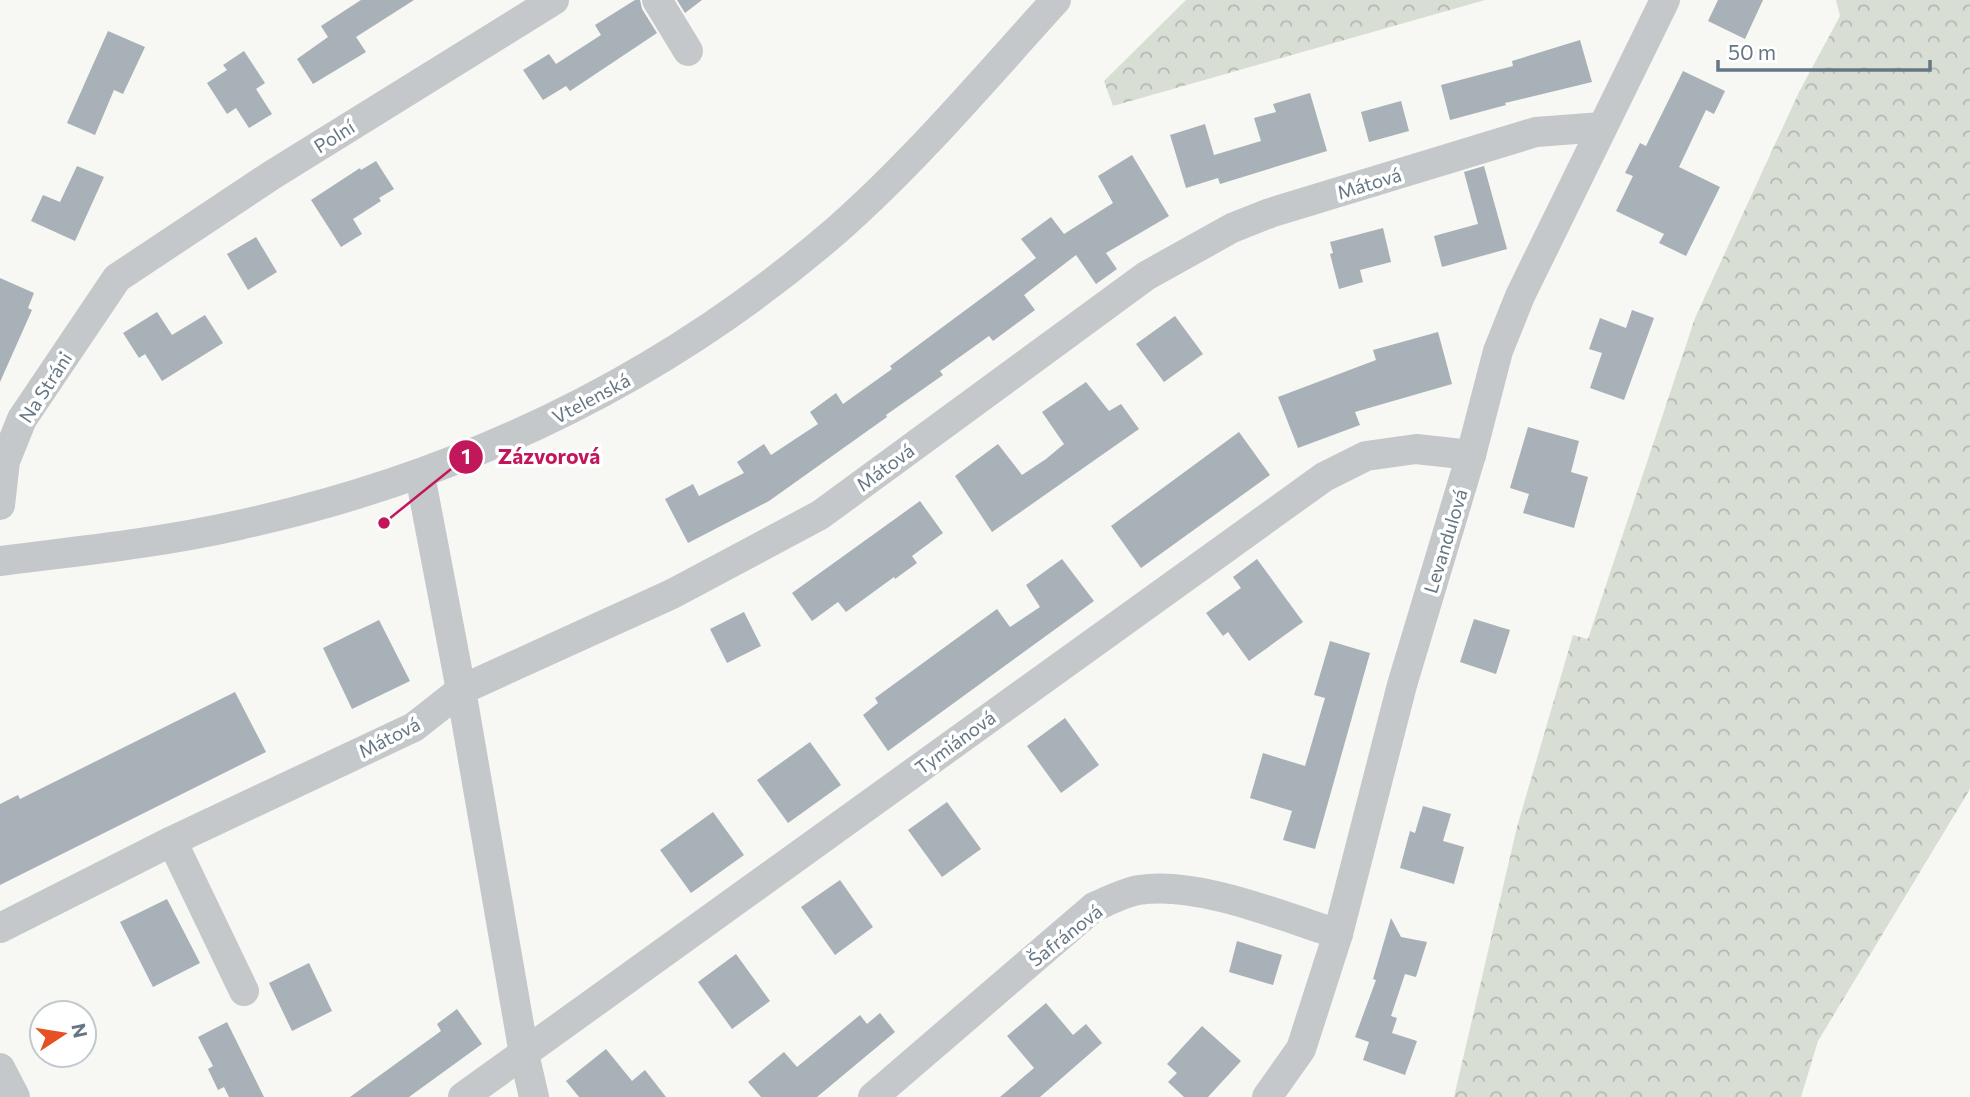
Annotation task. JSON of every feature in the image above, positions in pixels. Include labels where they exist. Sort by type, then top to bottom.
[{"type":"street","name":"Polní","points":[[117,278],[272,174],[554,0]]},
{"type":"street","points":[[657,0],[688,51]]},
{"type":"street","name":"Vtelenská","points":[[0,561],[114,547],[236,526],[346,498],[420,475],[539,426],[592,399],[656,363],[752,298],[838,228],[920,151],[1056,0]]},
{"type":"street","name":"Levandulová","points":[[1267,1097],[1301,1049],[1338,934],[1402,685],[1471,455],[1498,351],[1520,296],[1665,0]]},
{"type":"street","name":"Mátová","points":[[0,928],[172,841],[414,727],[461,690],[672,594],[820,515],[1146,276],[1232,228],[1283,209],[1536,132],[1602,127]]},
{"type":"street","name":"Na Stráni","points":[[0,505],[11,415],[117,278]]},
{"type":"street","name":"Tymiánová","points":[[463,1097],[1324,477],[1366,456],[1416,449],[1471,455]]},
{"type":"street","points":[[420,475],[534,1097]]},
{"type":"street","points":[[172,841],[244,991]]},
{"type":"street","name":"Šafránová","points":[[873,1097],[1094,907],[1137,890],[1174,888],[1226,899],[1338,934]]},
{"type":"street","points":[[0,1068],[15,1097]]},
{"type":"green space","points":[[1186,0],[1485,0],[1113,106],[1104,81]]},
{"type":"green space","points":[[1836,0],[1970,0],[1970,789],[1818,1041],[1801,1097],[1454,1097],[1517,827],[1573,635],[1588,639],[1695,318],[1799,92],[1840,16]]},
{"type":"building","points":[[361,0],[414,0],[356,37],[366,52],[313,84],[297,59],[328,37],[321,26]]},
{"type":"building","points":[[635,0],[640,0],[642,9],[657,33],[570,91],[566,86],[543,100],[523,70],[549,54],[556,64],[601,35],[595,25]]},
{"type":"building","points":[[677,0],[702,0],[685,13]]},
{"type":"building","points":[[1718,0],[1763,0],[1745,39],[1708,21]]},
{"type":"building","points":[[108,31],[145,47],[123,94],[114,90],[95,135],[67,123]]},
{"type":"building","points":[[1580,40],[1592,82],[1505,103],[1506,105],[1450,120],[1441,85],[1513,66],[1512,61]]},
{"type":"building","points":[[244,51],[265,83],[256,89],[272,114],[249,128],[236,108],[227,114],[207,83],[227,70],[223,65]]},
{"type":"building","points":[[1683,71],[1725,91],[1714,114],[1706,110],[1679,167],[1720,187],[1686,256],[1659,243],[1664,234],[1616,211],[1633,176],[1625,173],[1640,143],[1646,146]]},
{"type":"building","points":[[1310,93],[1327,151],[1220,184],[1218,178],[1186,188],[1170,135],[1205,124],[1214,155],[1261,141],[1254,118],[1276,112],[1273,104]]},
{"type":"building","points":[[1401,101],[1409,131],[1369,142],[1361,112]]},
{"type":"building","points":[[1132,155],[1169,216],[1106,253],[1117,269],[1096,284],[1076,255],[1024,295],[1035,310],[993,341],[989,336],[940,371],[943,375],[769,501],[688,543],[665,499],[693,484],[699,496],[744,473],[737,462],[764,444],[771,455],[818,424],[810,412],[836,393],[843,404],[1036,258],[1021,239],[1051,217],[1064,234],[1113,203],[1098,176]]},
{"type":"building","points":[[376,161],[394,189],[353,219],[362,234],[341,247],[311,200],[360,168],[361,170]]},
{"type":"building","points":[[77,166],[104,177],[75,241],[31,221],[43,195],[60,202]]},
{"type":"building","points":[[1484,166],[1507,249],[1442,267],[1434,236],[1478,224],[1464,172]]},
{"type":"building","points":[[1383,228],[1391,262],[1360,270],[1363,282],[1339,289],[1330,254],[1333,253],[1330,242]]},
{"type":"building","points":[[256,237],[277,272],[248,290],[227,254]]},
{"type":"building","points":[[0,278],[34,293],[28,308],[32,310],[0,382]]},
{"type":"building","points":[[1632,310],[1654,318],[1624,400],[1590,388],[1602,353],[1589,349],[1600,318],[1626,328]]},
{"type":"building","points":[[157,312],[172,335],[205,315],[223,343],[162,381],[145,354],[139,358],[123,333]]},
{"type":"building","points":[[1175,316],[1203,354],[1164,382],[1136,344]]},
{"type":"building","points":[[1438,332],[1452,384],[1355,412],[1360,425],[1298,448],[1278,397],[1376,360],[1373,350]]},
{"type":"building","points":[[1086,382],[1109,411],[1121,404],[1139,429],[992,532],[955,476],[998,444],[1022,475],[1046,459],[1064,444],[1042,412]]},
{"type":"building","points":[[1528,427],[1579,441],[1571,472],[1588,477],[1574,528],[1523,513],[1529,494],[1510,488]]},
{"type":"building","points":[[1239,432],[1270,475],[1141,568],[1111,526]]},
{"type":"building","points":[[920,501],[943,533],[912,556],[917,563],[846,612],[838,602],[812,621],[792,593]]},
{"type":"building","points":[[1062,559],[1094,601],[888,751],[863,715],[878,703],[875,698],[997,609],[1010,627],[1040,607],[1026,585]]},
{"type":"building","points":[[1257,559],[1303,622],[1249,661],[1228,632],[1223,636],[1206,613],[1241,588],[1233,577]]},
{"type":"building","points":[[744,612],[761,646],[727,663],[710,629]]},
{"type":"building","points":[[1474,619],[1510,630],[1496,674],[1460,662]]},
{"type":"building","points":[[379,620],[410,681],[352,709],[323,648]]},
{"type":"building","points":[[1330,641],[1370,653],[1315,849],[1283,840],[1292,811],[1250,798],[1263,753],[1305,766],[1325,698],[1314,695]]},
{"type":"building","points":[[235,692],[266,752],[0,885],[0,804],[18,795],[20,799]]},
{"type":"building","points":[[1065,718],[1099,765],[1061,793],[1027,746]]},
{"type":"building","points":[[810,742],[841,785],[788,823],[757,780]]},
{"type":"building","points":[[947,802],[981,849],[942,877],[908,830]]},
{"type":"building","points":[[1423,806],[1451,814],[1443,841],[1464,847],[1454,884],[1400,868],[1410,831],[1415,833]]},
{"type":"building","points":[[713,812],[744,855],[691,893],[660,850]]},
{"type":"building","points":[[840,880],[873,927],[835,955],[801,907]]},
{"type":"building","points":[[167,899],[200,963],[153,987],[120,922]]},
{"type":"building","points":[[1391,918],[1401,937],[1427,942],[1416,977],[1405,974],[1391,1016],[1397,1018],[1392,1033],[1417,1041],[1405,1075],[1363,1060],[1369,1042],[1355,1037],[1376,980],[1373,979]]},
{"type":"building","points":[[1237,941],[1282,955],[1273,985],[1229,972]]},
{"type":"building","points":[[736,954],[770,1001],[732,1029],[698,982]]},
{"type":"building","points":[[309,963],[332,1011],[292,1031],[269,983]]},
{"type":"building","points":[[1046,1003],[1073,1035],[1086,1024],[1102,1043],[1040,1097],[1000,1097],[1034,1068],[1007,1036]]},
{"type":"building","points":[[457,1009],[482,1044],[409,1097],[350,1097],[441,1031],[437,1024]]},
{"type":"building","points":[[880,1013],[895,1032],[817,1097],[761,1097],[748,1082],[784,1052],[797,1067],[860,1015],[867,1024]]},
{"type":"building","points":[[227,1022],[264,1097],[229,1097],[224,1087],[218,1090],[208,1069],[213,1066],[198,1037]]},
{"type":"building","points":[[1202,1026],[1241,1061],[1208,1097],[1184,1097],[1168,1082],[1177,1073],[1167,1064]]},
{"type":"building","points":[[606,1049],[632,1081],[645,1070],[666,1097],[579,1097],[566,1081]]},
{"type":"place","name":"Zázvorová","points":[[384,523]]}]
